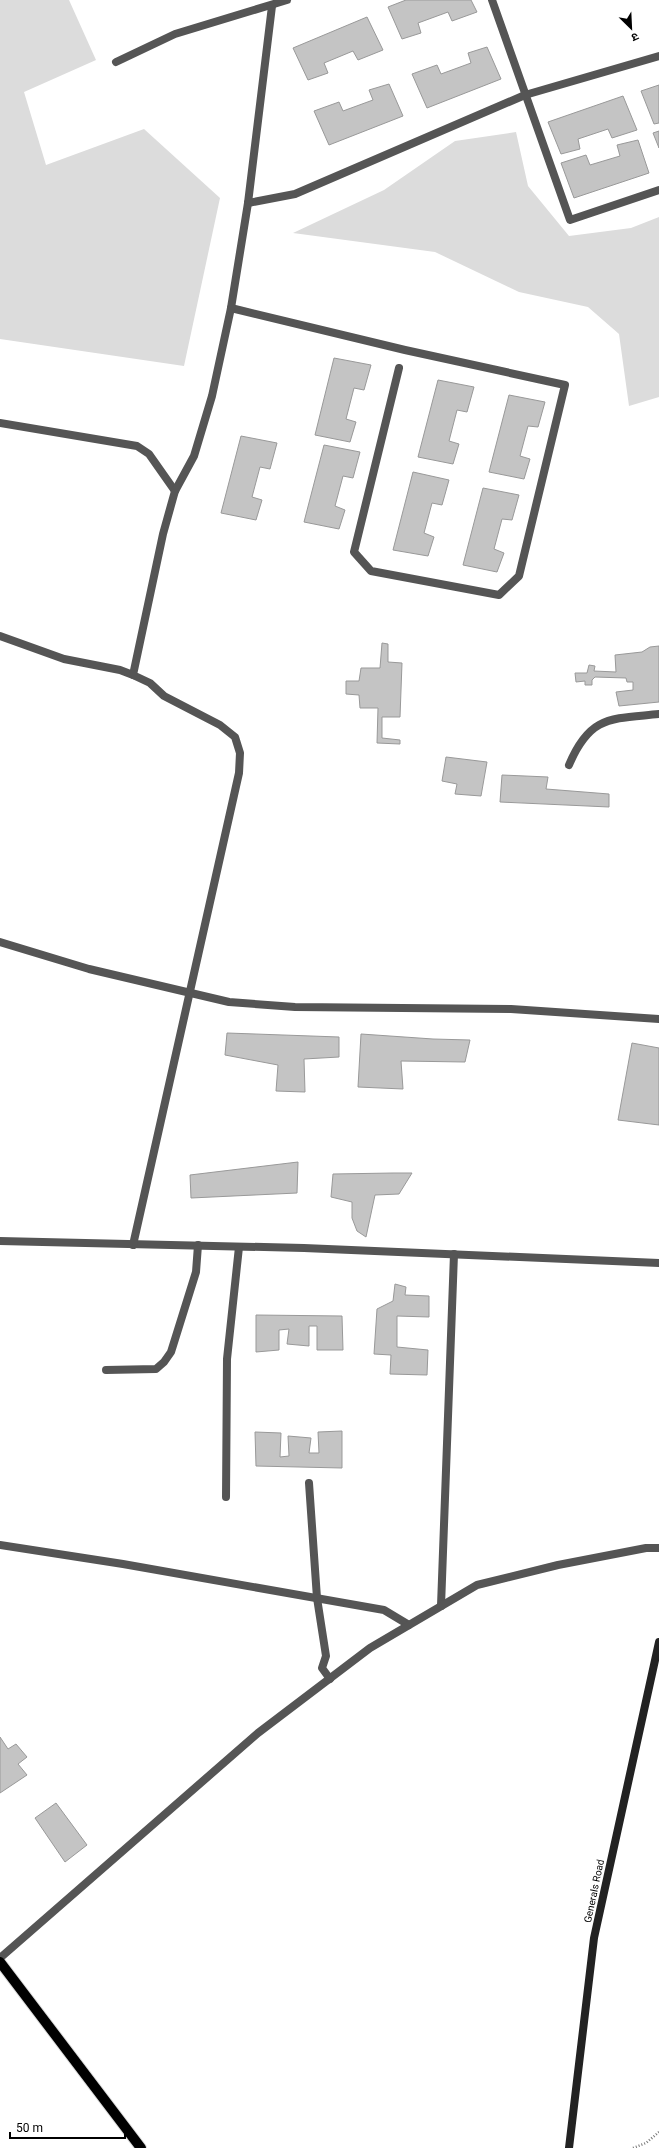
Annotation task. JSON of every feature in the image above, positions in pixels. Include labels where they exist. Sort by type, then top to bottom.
[{"type":"main road","points":[[0,1962],[141,2148]]},
{"type":"street","points":[[116,62],[175,34],[272,6],[287,0]]},
{"type":"street","points":[[492,0],[570,220],[659,190]]},
{"type":"street","points":[[133,675],[163,534],[175,491],[194,456],[212,396],[231,308],[248,203],[272,6]]},
{"type":"street","points":[[248,203],[295,194],[525,95],[659,56]]},
{"type":"street","points":[[231,308],[405,350],[564,386],[519,576],[499,595],[371,571],[354,552],[399,368]]},
{"type":"street","points":[[0,423],[137,446],[149,454],[175,491]]},
{"type":"street","points":[[0,636],[64,659],[120,670],[150,683],[164,696],[220,725],[235,737],[240,753],[239,773],[134,1245]]},
{"type":"street","points":[[569,765],[584,736],[595,726],[612,719],[659,714]]},
{"type":"street","points":[[0,942],[89,969],[229,1002],[295,1007],[512,1009],[659,1018]]},
{"type":"street","points":[[0,1241],[304,1248],[659,1263]]},
{"type":"street","points":[[106,1370],[156,1369],[164,1362],[170,1352],[196,1272],[198,1245]]},
{"type":"street","points":[[226,1497],[227,1359],[239,1247]]},
{"type":"street","points":[[441,1606],[454,1254]]},
{"type":"street","points":[[309,1483],[317,1598],[326,1656],[322,1668],[330,1679]]},
{"type":"street","points":[[0,1545],[116,1563],[384,1610],[409,1625]]},
{"type":"street","points":[[0,1958],[258,1733],[370,1648],[476,1585],[558,1565],[646,1548],[659,1548]]},
{"type":"street","name":"Generals Road","points":[[569,2148],[594,1938],[659,1642]]},
{"type":"path","points":[[633,2148],[646,2143],[659,2132]]},
{"type":"shaded area","points":[[0,0],[69,0],[96,60],[24,92],[46,165],[144,129],[220,198],[184,366],[0,339]]},
{"type":"shaded area","points":[[516,132],[528,186],[569,236],[631,228],[659,217],[659,397],[629,406],[619,334],[588,307],[519,292],[435,252],[293,233],[384,190],[455,141]]},
{"type":"building","points":[[406,0],[471,0],[477,12],[452,21],[448,12],[418,23],[421,33],[402,39],[388,7]]},
{"type":"building","points":[[367,17],[383,50],[358,60],[353,51],[324,63],[328,73],[308,80],[293,48]]},
{"type":"building","points":[[487,47],[501,79],[427,108],[412,74],[437,65],[441,74],[471,63],[468,53]]},
{"type":"building","points":[[389,84],[403,116],[329,145],[314,111],[339,102],[343,111],[373,100],[369,90]]},
{"type":"building","points":[[659,85],[659,123],[654,124],[641,91]]},
{"type":"building","points":[[623,96],[637,130],[612,138],[608,129],[578,139],[580,149],[561,154],[548,122]]},
{"type":"building","points":[[659,131],[659,148],[653,133]]},
{"type":"building","points":[[638,140],[649,173],[574,198],[561,163],[586,155],[590,165],[620,156],[617,145]]},
{"type":"building","points":[[334,358],[371,365],[364,390],[354,388],[346,419],[356,422],[350,442],[315,435]]},
{"type":"building","points":[[438,380],[474,387],[467,412],[457,410],[449,441],[459,444],[453,464],[418,457]]},
{"type":"building","points":[[509,395],[545,402],[538,427],[528,426],[520,456],[530,459],[524,479],[489,472]]},
{"type":"building","points":[[241,436],[277,443],[270,469],[260,467],[252,497],[262,500],[256,520],[221,513]]},
{"type":"building","points":[[324,445],[360,452],[353,478],[343,476],[335,506],[345,510],[339,529],[304,522]]},
{"type":"building","points":[[413,472],[449,480],[442,505],[432,503],[424,533],[434,537],[428,556],[393,550]]},
{"type":"building","points":[[483,488],[519,495],[512,520],[502,519],[494,549],[504,553],[497,572],[463,565]]},
{"type":"building","points":[[382,643],[388,644],[388,662],[402,663],[400,717],[382,717],[382,738],[400,740],[400,744],[377,743],[378,708],[360,708],[359,695],[346,694],[346,681],[359,681],[361,668],[380,668]]},
{"type":"building","points":[[659,646],[659,702],[619,706],[616,692],[633,690],[633,682],[627,682],[626,678],[595,677],[592,680],[592,685],[585,685],[585,681],[576,682],[575,673],[587,673],[589,665],[595,666],[594,671],[616,672],[615,655],[642,652],[650,647]]},
{"type":"building","points":[[446,757],[487,762],[481,796],[455,794],[457,784],[442,781]]},
{"type":"building","points":[[502,775],[548,777],[546,789],[609,794],[609,807],[500,802]]},
{"type":"building","points":[[227,1033],[339,1037],[339,1057],[304,1059],[305,1092],[276,1091],[278,1065],[225,1055]]},
{"type":"building","points":[[361,1034],[470,1040],[465,1062],[401,1061],[403,1089],[358,1087]]},
{"type":"building","points":[[632,1043],[659,1048],[659,1125],[618,1120]]},
{"type":"building","points":[[298,1162],[297,1193],[191,1198],[190,1175]]},
{"type":"building","points":[[412,1173],[399,1194],[375,1195],[366,1237],[357,1231],[352,1218],[352,1202],[331,1197],[333,1174]]},
{"type":"building","points":[[395,1284],[406,1287],[405,1295],[429,1296],[429,1317],[397,1316],[397,1347],[428,1350],[427,1375],[390,1374],[391,1355],[374,1354],[377,1309],[393,1301]]},
{"type":"building","points":[[256,1315],[342,1316],[343,1350],[317,1350],[317,1326],[309,1326],[309,1346],[287,1344],[289,1329],[279,1330],[279,1350],[256,1352]]},
{"type":"building","points":[[342,1431],[342,1468],[256,1466],[255,1432],[281,1433],[280,1457],[289,1456],[288,1436],[311,1438],[309,1453],[319,1453],[318,1432]]},
{"type":"building","points":[[0,1737],[8,1749],[16,1744],[27,1757],[18,1764],[27,1775],[0,1793]]},
{"type":"building","points":[[56,1803],[87,1845],[65,1862],[35,1818]]}]
